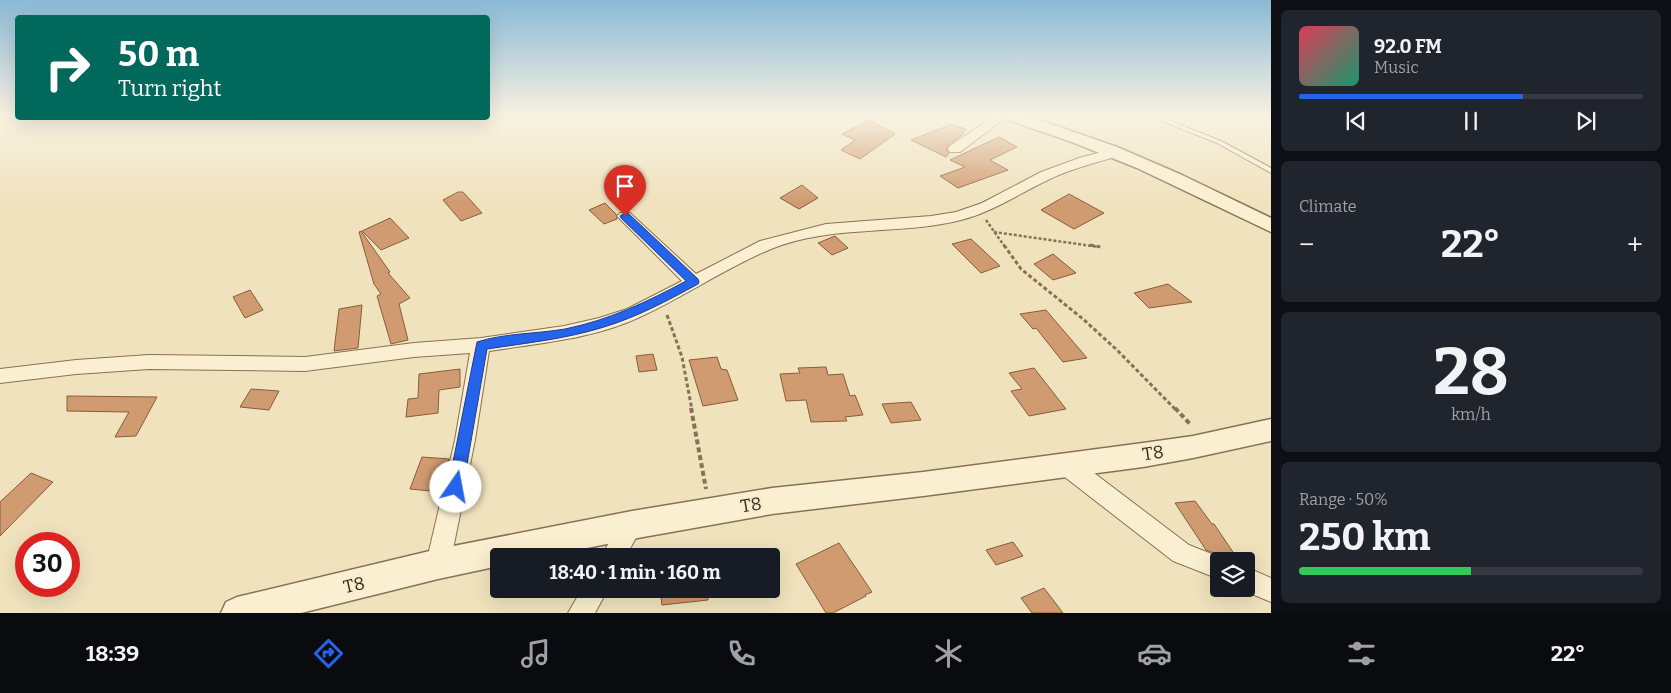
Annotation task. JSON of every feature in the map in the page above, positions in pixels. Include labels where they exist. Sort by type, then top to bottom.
[{"type":"street","points":[[955,149],[961,145]]},
{"type":"street","points":[[1098,145],[1187,184],[1271,226]]},
{"type":"street","points":[[0,376],[76,367],[149,362],[305,364],[414,350],[481,345],[556,334],[602,324],[633,313],[662,300],[748,253],[802,234],[844,226],[931,221],[959,216],[1004,198],[1046,175],[1084,161],[1117,152]]},
{"type":"street","points":[[625,216],[694,282]]},
{"type":"street","points":[[438,564],[465,440],[481,345]]},
{"type":"street","name":"T8","points":[[237,613],[438,564],[632,525],[772,501],[923,484],[1143,455],[1209,444],[1271,430]]},
{"type":"street","points":[[1065,464],[1181,553],[1210,564]]},
{"type":"street","points":[[618,548],[632,525]]},
{"type":"street","points":[[1255,583],[1271,590]]},
{"type":"street","points":[[581,613],[590,598]]},
{"type":"lane","points":[[1224,145],[1271,171]]},
{"type":"path","points":[[979,209],[1021,269],[1083,319],[1117,350],[1209,444]]},
{"type":"path","points":[[994,232],[1101,246]]},
{"type":"path","points":[[662,300],[682,357],[710,512]]},
{"type":"building","points":[[849,145],[880,145],[860,159],[841,150]]},
{"type":"building","points":[[920,145],[949,145],[946,150],[949,153],[946,157]]},
{"type":"building","points":[[983,145],[1013,145],[1017,147],[990,160],[1008,170],[958,188],[940,176],[965,167],[950,160]]},
{"type":"building","points":[[802,185],[818,198],[799,209],[780,198]]},
{"type":"building","points":[[458,192],[463,192],[482,213],[461,221],[443,200]]},
{"type":"building","points":[[1069,194],[1104,213],[1074,229],[1041,210]]},
{"type":"building","points":[[605,203],[616,214],[617,219],[604,224],[589,210]]},
{"type":"building","points":[[390,218],[409,238],[381,250],[362,231]]},
{"type":"building","points":[[361,231],[390,272],[388,273],[410,298],[399,304],[408,340],[391,344],[377,296],[381,294],[374,284],[359,232]]},
{"type":"building","points":[[835,236],[848,248],[832,255],[818,243]]},
{"type":"building","points":[[971,239],[1000,266],[981,273],[952,244]]},
{"type":"building","points":[[1053,254],[1076,273],[1053,280],[1034,264]]},
{"type":"building","points":[[1168,284],[1192,302],[1149,308],[1134,293]]},
{"type":"building","points":[[250,290],[263,310],[245,318],[233,297]]},
{"type":"building","points":[[362,305],[358,348],[334,351],[339,309]]},
{"type":"building","points":[[1046,310],[1087,358],[1063,362],[1036,328],[1033,329],[1020,314]]},
{"type":"building","points":[[653,354],[657,370],[639,372],[636,356]]},
{"type":"building","points":[[717,357],[721,369],[727,370],[738,400],[703,406],[689,360]]},
{"type":"building","points":[[826,367],[828,375],[843,374],[850,396],[855,395],[863,415],[845,417],[847,421],[811,422],[806,400],[786,401],[780,374],[800,373],[798,368]]},
{"type":"building","points":[[1034,368],[1066,409],[1029,416],[1011,391],[1022,389],[1009,373]]},
{"type":"building","points":[[460,369],[460,387],[439,390],[438,413],[406,417],[408,399],[418,398],[419,374]]},
{"type":"building","points":[[251,389],[279,391],[269,410],[240,407]]},
{"type":"building","points":[[67,396],[157,397],[136,436],[115,437],[129,412],[67,411]]},
{"type":"building","points":[[911,402],[921,420],[891,423],[882,404]]},
{"type":"building","points":[[422,457],[449,459],[441,492],[410,489]]},
{"type":"building","points":[[31,473],[53,482],[0,536],[0,502]]},
{"type":"building","points":[[1195,501],[1212,524],[1214,524],[1233,552],[1211,552],[1206,550],[1175,503]]},
{"type":"building","points":[[1013,542],[1023,556],[996,565],[986,550]]},
{"type":"building","points":[[839,543],[872,592],[833,613],[826,613],[796,564]]},
{"type":"building","points":[[1044,588],[1063,613],[1032,613],[1021,598]]},
{"type":"building","points":[[661,598],[708,598],[708,600],[662,605]]},
{"type":"route","points":[[456,487],[481,345],[531,339],[602,324],[662,300],[694,282],[641,229],[625,216]]}]
